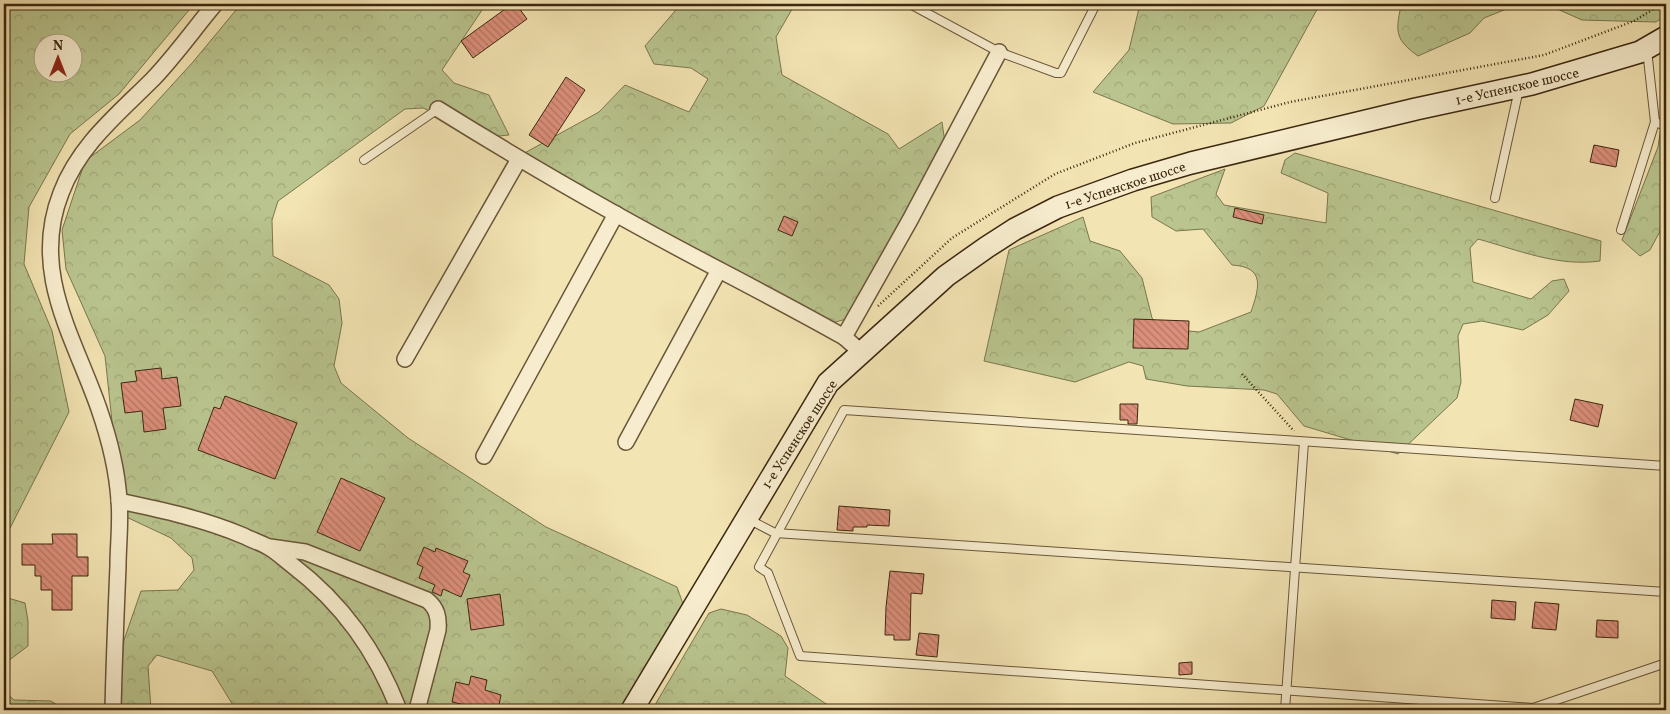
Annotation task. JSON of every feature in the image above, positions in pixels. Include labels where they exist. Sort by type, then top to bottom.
[{"type":"main road","name":"1-е Успенское шоссе","points":[[632,710],[828,384],[946,276],[1015,229],[1058,207],[1133,180],[1191,163],[1416,109],[1519,87],[1591,68],[1640,52],[1666,37]]},
{"type":"street","points":[[112,710],[119,501],[112,449],[99,408],[62,316],[51,276],[50,247],[53,221],[61,193],[73,167],[89,143],[154,78],[215,4]]},
{"type":"street","points":[[844,337],[910,220],[999,52]]},
{"type":"street","points":[[438,109],[519,159],[616,214],[844,337],[861,352]]},
{"type":"street","points":[[405,359],[519,159]]},
{"type":"street","points":[[484,456],[616,214]]},
{"type":"street","points":[[626,442],[719,270]]},
{"type":"street","points":[[119,501],[179,514],[224,528],[268,547],[318,587],[344,613],[364,639],[382,671],[399,710]]},
{"type":"street","points":[[268,547],[305,552],[427,600],[434,606],[439,618],[438,630],[417,710]]},
{"type":"lane","points":[[910,4],[999,52],[1056,73],[1061,73],[1096,4]]},
{"type":"lane","points":[[928,4],[928,13]]},
{"type":"lane","points":[[1621,230],[1655,122],[1646,48]]},
{"type":"lane","points":[[1495,198],[1519,87]]},
{"type":"lane","points":[[364,160],[438,109]]},
{"type":"lane","points":[[1655,122],[1666,126]]},
{"type":"lane","points":[[1666,466],[844,410],[759,567],[768,573],[800,656],[1533,708],[1666,663]]},
{"type":"lane","points":[[1285,710],[1304,442]]},
{"type":"lane","points":[[746,518],[776,534],[1666,592]]},
{"type":"path","points":[[1242,374],[1304,442]]},
{"type":"green space","points":[[4,4],[194,4],[119,94],[70,134],[29,207],[24,264],[52,331],[69,412],[4,540]]},
{"type":"green space","points":[[241,4],[486,4],[442,70],[454,83],[489,95],[509,135],[489,137],[423,108],[405,109],[278,201],[272,220],[273,256],[329,285],[339,299],[342,323],[334,366],[341,383],[408,438],[546,527],[677,587],[683,604],[625,710],[236,710],[212,671],[157,655],[148,666],[151,710],[117,710],[124,640],[141,591],[178,590],[194,570],[192,558],[171,538],[122,515],[105,356],[66,269],[62,230],[85,161],[140,120],[193,62]]},
{"type":"green space","points":[[681,4],[795,4],[776,37],[782,75],[888,134],[899,149],[942,122],[945,143],[854,317],[828,324],[521,155],[599,112],[625,85],[689,112],[708,79],[691,68],[654,64],[645,46]]},
{"type":"green space","points":[[1140,4],[1320,4],[1264,106],[1231,123],[1173,124],[1093,92],[1129,50]]},
{"type":"green space","points":[[1398,4],[1519,4],[1484,18],[1470,33],[1418,56],[1405,45],[1399,35],[1398,23],[1401,6]]},
{"type":"green space","points":[[1546,4],[1666,4],[1666,15],[1656,22],[1582,20]]},
{"type":"green space","points":[[1666,94],[1666,220],[1650,250],[1640,256],[1622,240],[1658,147]]},
{"type":"green space","points":[[1295,153],[1601,241],[1600,261],[1569,262],[1553,260],[1478,239],[1470,248],[1473,282],[1531,299],[1552,281],[1564,279],[1569,291],[1548,315],[1523,330],[1482,321],[1463,324],[1458,336],[1461,382],[1457,398],[1398,454],[1304,426],[1277,394],[1264,390],[1187,386],[1146,379],[1143,366],[1129,362],[1075,382],[984,361],[1009,250],[1083,217],[1090,241],[1120,251],[1142,278],[1152,318],[1161,328],[1199,332],[1251,312],[1257,287],[1255,274],[1243,267],[1232,265],[1203,229],[1176,231],[1152,217],[1151,197],[1225,169],[1216,194],[1224,205],[1326,223],[1328,193],[1281,173],[1285,160]]},
{"type":"green space","points":[[8,598],[25,603],[28,621],[28,646],[4,664],[4,599]]},
{"type":"green space","points":[[721,609],[747,615],[781,636],[788,648],[785,676],[835,710],[652,710],[709,613]]},
{"type":"green space","points":[[4,691],[14,700],[51,701],[65,710],[4,710]]},
{"type":"building","points":[[512,4],[516,4],[527,19],[473,58],[461,41]]},
{"type":"building","points":[[566,77],[585,90],[548,147],[529,135]]},
{"type":"building","points":[[1594,145],[1619,150],[1616,167],[1590,162]]},
{"type":"building","points":[[1235,208],[1264,215],[1262,224],[1233,217]]},
{"type":"building","points":[[784,216],[798,222],[792,236],[778,230]]},
{"type":"building","points":[[1134,319],[1189,321],[1188,349],[1133,348]]},
{"type":"building","points":[[161,368],[162,379],[177,377],[181,406],[163,408],[166,429],[144,432],[142,411],[125,413],[121,383],[137,381],[135,371]]},
{"type":"building","points":[[225,396],[297,423],[275,479],[198,450],[214,407],[220,409]]},
{"type":"building","points":[[1575,399],[1603,405],[1598,427],[1570,420]]},
{"type":"building","points":[[1120,404],[1138,404],[1137,424],[1128,424],[1128,420],[1120,420]]},
{"type":"building","points":[[341,478],[385,498],[360,551],[317,532]]},
{"type":"building","points":[[839,506],[890,510],[889,526],[867,525],[867,527],[853,527],[853,531],[837,530]]},
{"type":"building","points":[[52,534],[77,534],[77,557],[88,557],[88,576],[72,576],[72,610],[52,610],[52,590],[41,590],[41,576],[35,576],[35,565],[22,565],[22,544],[53,544]]},
{"type":"building","points":[[424,547],[435,552],[436,548],[468,561],[463,572],[470,575],[461,597],[443,589],[441,596],[432,592],[435,585],[419,578],[423,567],[417,564]]},
{"type":"building","points":[[890,571],[924,574],[922,594],[911,593],[910,640],[894,640],[894,635],[885,635]]},
{"type":"building","points":[[500,594],[504,625],[471,630],[467,599]]},
{"type":"building","points":[[1492,600],[1516,602],[1515,620],[1491,618]]},
{"type":"building","points":[[1535,602],[1559,604],[1556,630],[1532,628]]},
{"type":"building","points":[[1597,620],[1618,621],[1618,638],[1596,637]]},
{"type":"building","points":[[919,633],[939,635],[937,657],[916,655]]},
{"type":"building","points":[[1192,662],[1192,674],[1179,675],[1179,663]]},
{"type":"building","points":[[471,676],[487,680],[485,690],[501,695],[498,710],[485,707],[484,710],[464,710],[465,705],[452,702],[456,682],[469,685]]}]
